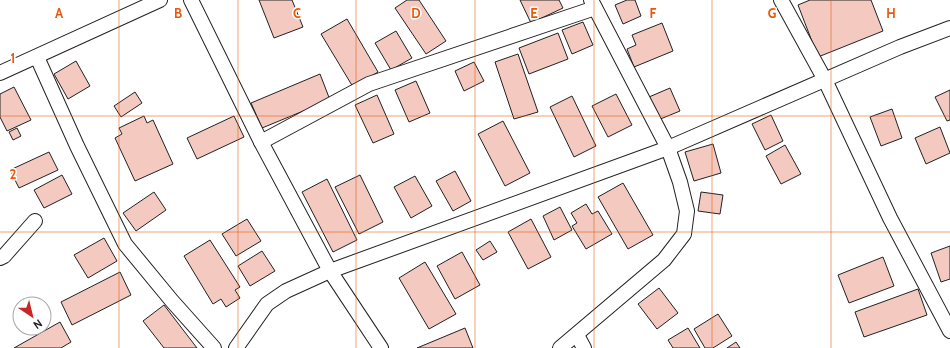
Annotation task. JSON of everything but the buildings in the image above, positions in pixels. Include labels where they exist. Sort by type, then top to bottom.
[{"type":"street","points":[[0,73],[160,0]]},
{"type":"street","points":[[191,0],[261,142],[330,271],[381,348]]},
{"type":"street","points":[[781,0],[825,80],[890,218],[950,331]]},
{"type":"street","points":[[261,142],[369,84],[593,4],[668,148],[688,211],[684,234],[664,260],[560,348]]},
{"type":"street","points":[[236,348],[267,304],[286,290],[330,271],[668,148],[900,47],[950,28]]},
{"type":"street","points":[[37,57],[77,146],[125,244],[172,301],[214,348]]},
{"type":"street","points":[[0,258],[4,256],[35,222]]},
{"type":"street","points":[[577,335],[584,348]]}]
